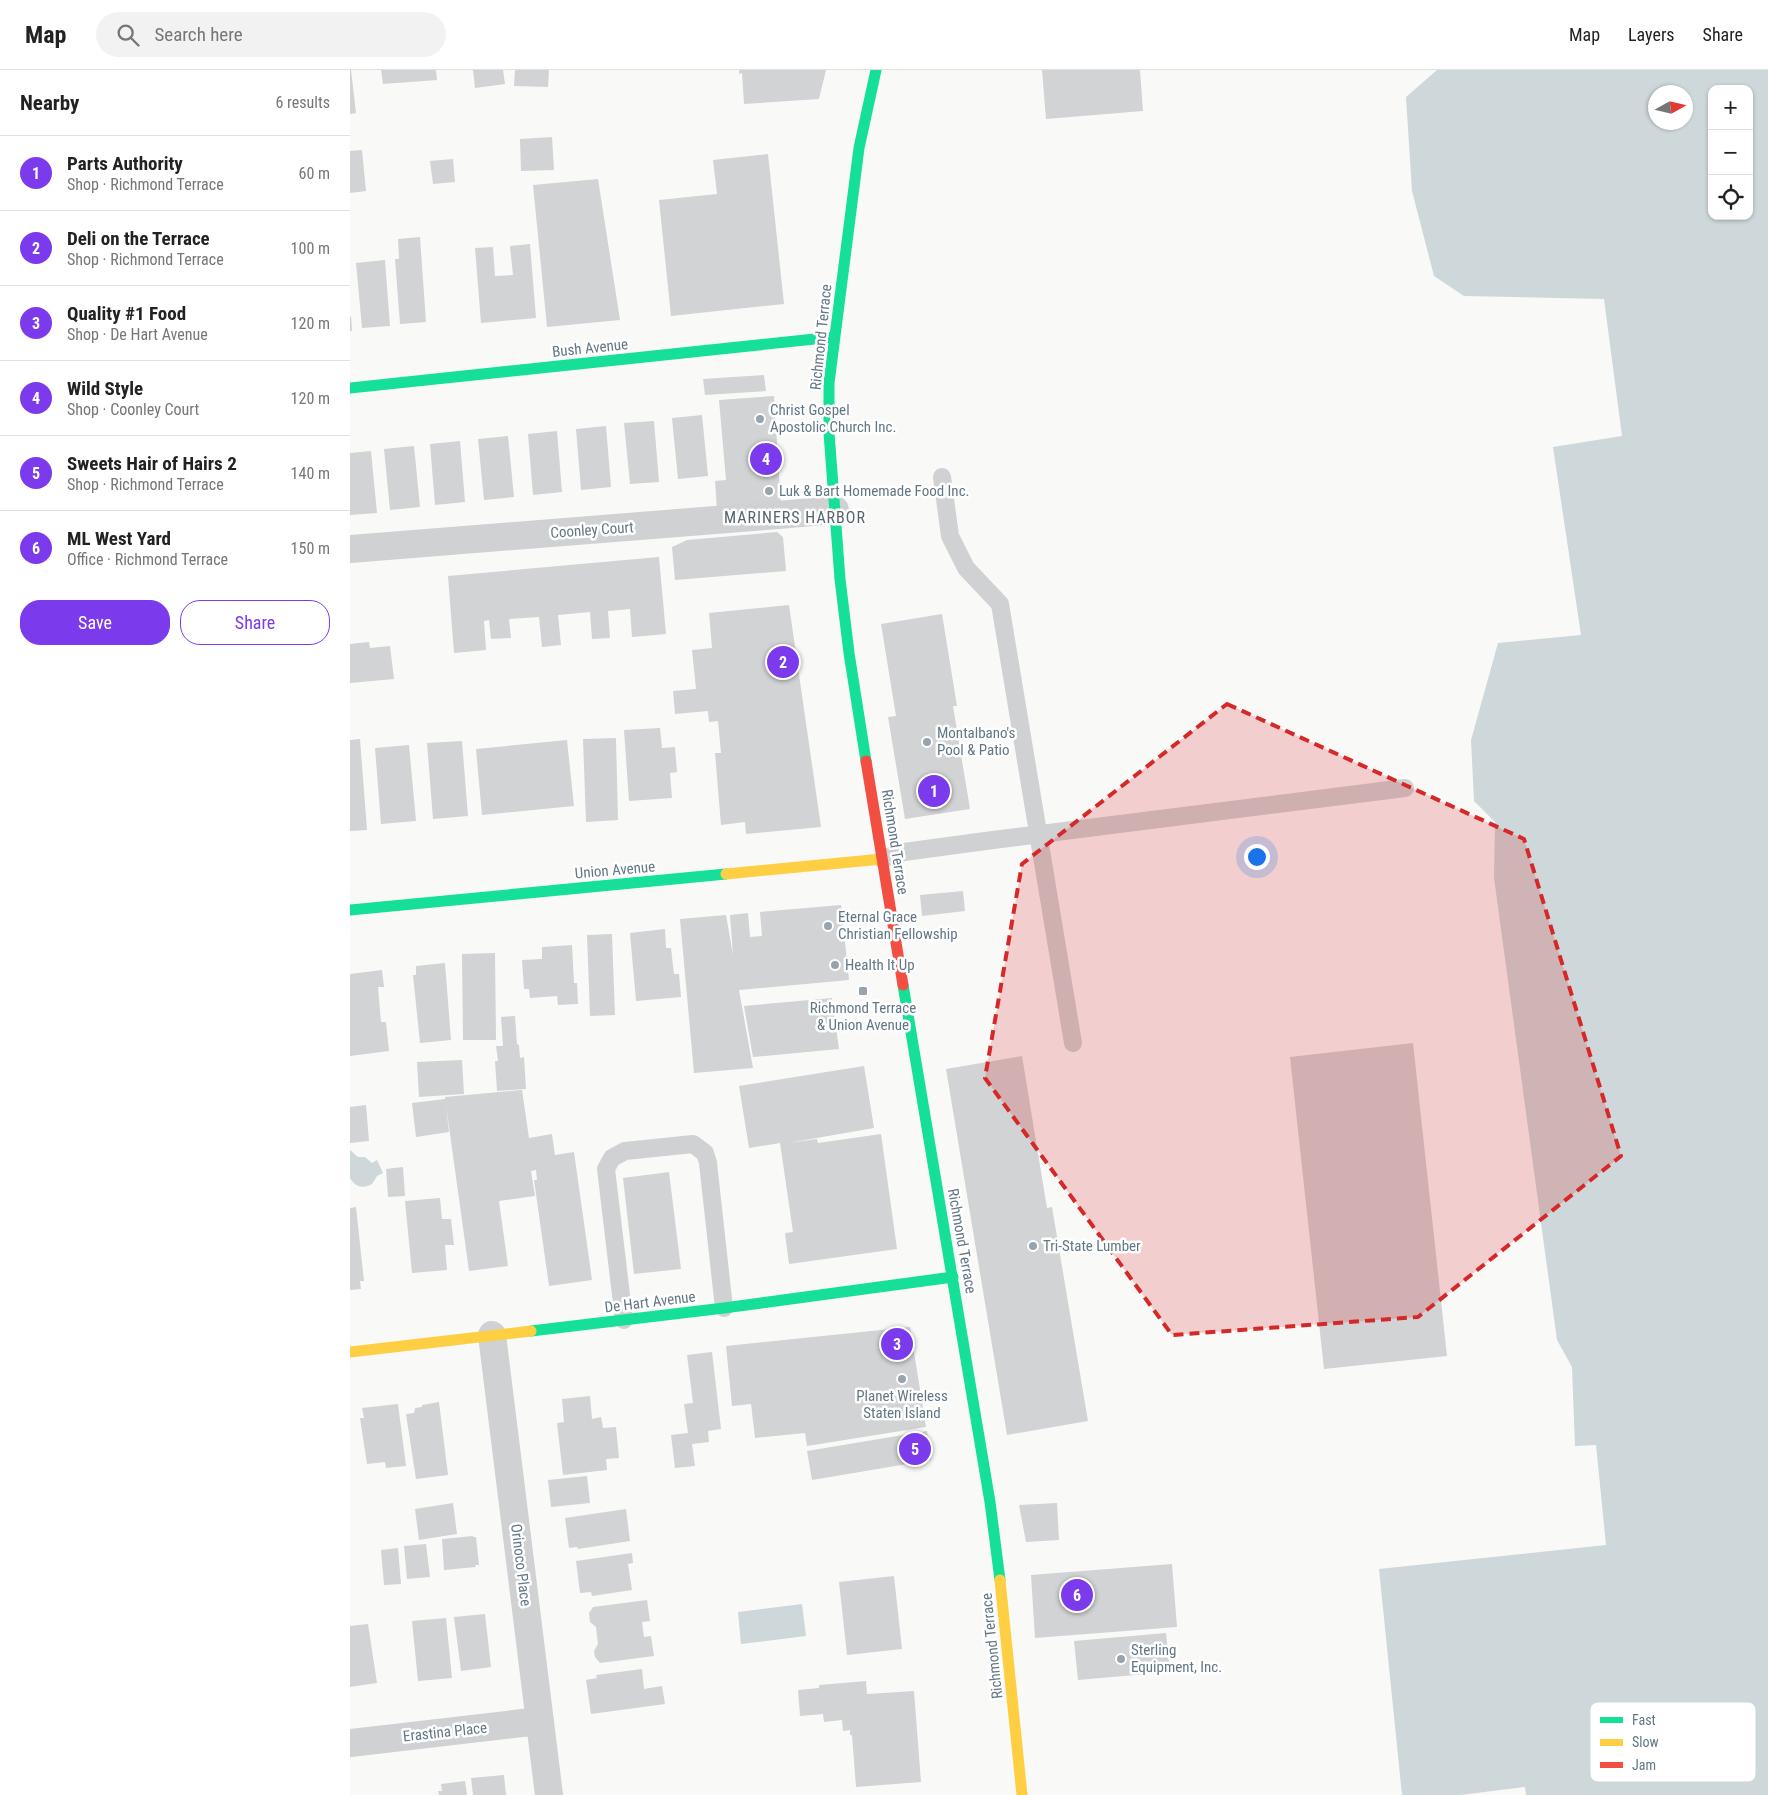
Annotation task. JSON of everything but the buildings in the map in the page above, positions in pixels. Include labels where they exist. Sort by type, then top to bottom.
[{"type":"main road","name":"Richmond Terrace","points":[[876,70],[859,148],[829,383],[835,510],[843,615],[997,1552],[1022,1795]]},
{"type":"main road","name":"Bush Avenue","points":[[350,388],[834,337]]},
{"type":"main road","name":"Union Avenue","points":[[350,910],[882,859]]},
{"type":"main road","name":"De Hart Avenue","points":[[350,1352],[724,1308],[953,1277]]},
{"type":"street","name":"Coonley Court","points":[[350,549],[835,510]]},
{"type":"street","name":"Orinoco Place","points":[[492,1335],[550,1795]]},
{"type":"street","name":"Erastina Place","points":[[350,1743],[540,1721]]},
{"type":"lane","points":[[942,477],[950,536],[966,568],[1000,604],[1073,1042]]},
{"type":"lane","points":[[882,859],[904,852],[1405,788]]},
{"type":"lane","points":[[624,1320],[606,1169],[612,1158],[625,1151],[693,1144],[705,1153],[708,1162],[724,1308]]},
{"type":"highlighted area","points":[[1227,704],[1524,839],[1621,1156],[1418,1317],[1172,1335],[985,1078],[1022,864]]},
{"type":"shaded area","points":[[1437,70],[1768,70],[1768,1795],[1526,1795],[1525,1787],[1460,1795],[1402,1795],[1379,1569],[1606,1545],[1596,1445],[1575,1446],[1572,1367],[1557,1340],[1494,878],[1495,822],[1474,801],[1471,740],[1498,643],[1581,635],[1553,447],[1622,436],[1604,299],[1464,296],[1434,276],[1412,191],[1406,97]]},
{"type":"shaded area","points":[[350,1150],[358,1157],[365,1157],[372,1163],[377,1160],[383,1173],[377,1176],[372,1184],[360,1186],[350,1178]]},
{"type":"shaded area","points":[[802,1604],[806,1636],[741,1644],[738,1612]]},
{"type":"traffic: fast","points":[[866,761],[849,653],[840,579],[829,433],[829,383],[859,148],[876,70]]},
{"type":"traffic: fast","points":[[350,388],[834,337]]},
{"type":"traffic: fast","points":[[350,910],[726,874]]},
{"type":"traffic: fast","points":[[903,985],[990,1502],[1000,1580]]},
{"type":"traffic: fast","points":[[531,1331],[724,1308],[953,1277]]},
{"type":"traffic: slow","points":[[726,874],[882,859]]},
{"type":"traffic: slow","points":[[350,1352],[531,1331]]},
{"type":"traffic: slow","points":[[1000,1580],[1022,1795]]},
{"type":"traffic: jam","points":[[866,761],[903,985]]},
{"type":"place","name":"Christ Gospel Apostolic Church Inc.","points":[[760,419]]},
{"type":"place","name":"Wild Style","points":[[766,459]]},
{"type":"place","name":"Luk & Bart Homemade Food Inc.","points":[[769,491]]},
{"type":"place","name":"Deli on the Terrace","points":[[783,662]]},
{"type":"place","name":"Montalbano's Pool & Patio","points":[[927,742]]},
{"type":"place","name":"Parts Authority","points":[[934,791]]},
{"type":"place","name":"Eternal Grace Christian Fellowship","points":[[828,926]]},
{"type":"place","name":"Health It Up","points":[[835,965]]},
{"type":"place","name":"Richmond Terrace & Union Avenue","points":[[863,991]]},
{"type":"place","name":"Tri-State Lumber","points":[[1033,1246]]},
{"type":"place","name":"Quality #1 Food","points":[[897,1344]]},
{"type":"place","name":"Planet Wireless Staten Island","points":[[902,1379]]},
{"type":"place","name":"Sweets Hair of Hairs 2","points":[[915,1449]]},
{"type":"place","name":"ML West Yard","points":[[1077,1595]]},
{"type":"place","name":"Sterling Equipment, Inc.","points":[[1121,1659]]},
{"type":"district","name":"MARINERS HARBOR","points":[[795,517]]}]
